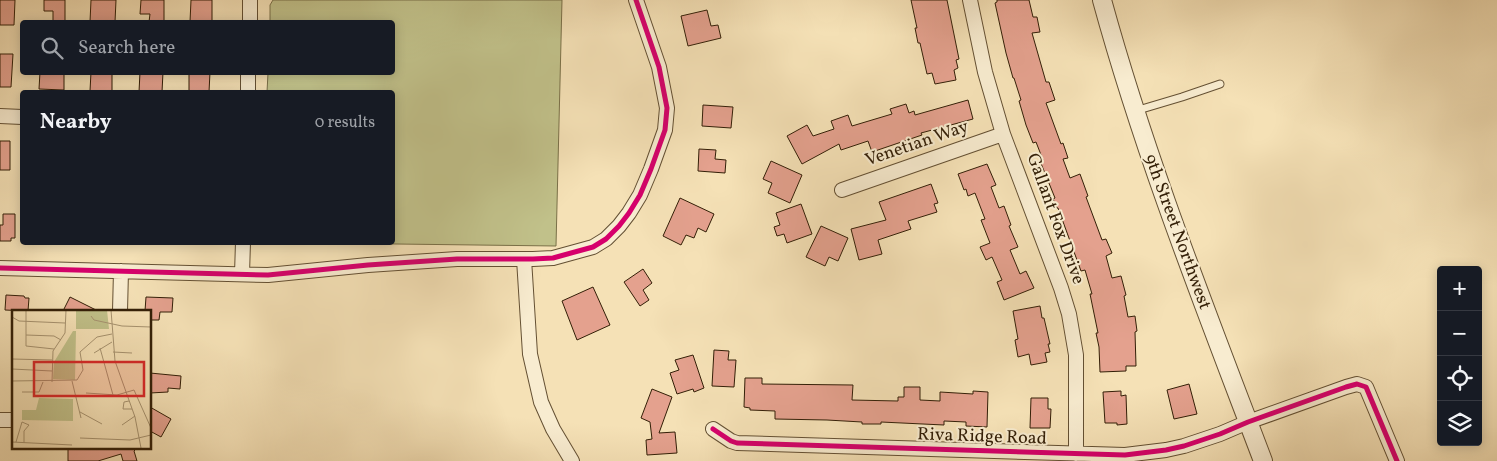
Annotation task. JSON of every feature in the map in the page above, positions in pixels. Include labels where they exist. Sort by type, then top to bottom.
[{"type":"street","points":[[250,0],[250,20]]},
{"type":"street","points":[[0,268],[268,275],[368,265],[457,259],[524,260],[553,258],[593,247],[606,239],[630,213],[644,186],[662,142],[666,125],[666,108],[659,67],[636,0]]},
{"type":"street","name":"Gallant Fox Drive","points":[[970,0],[985,72],[1003,134],[1061,288],[1071,322],[1077,374],[1076,454]]},
{"type":"street","name":"9th Street Northwest","points":[[1102,0],[1134,111],[1185,256],[1263,461]]},
{"type":"street","points":[[248,75],[248,90]]},
{"type":"street","points":[[0,116],[20,117]]},
{"type":"street","name":"Venetian Way","points":[[842,190],[1003,134]]},
{"type":"street","points":[[242,274],[243,245]]},
{"type":"street","points":[[524,260],[530,354],[540,402],[553,430],[572,461]]},
{"type":"street","points":[[120,310],[121,271]]},
{"type":"street","name":"Riva Ridge Road","points":[[713,429],[730,441],[737,443],[1125,455],[1166,450],[1220,434],[1248,422],[1357,384],[1363,385],[1366,388],[1397,461]]},
{"type":"lane","points":[[1134,111],[1220,84]]},
{"type":"green space","points":[[273,0],[562,0],[556,246],[395,244],[395,90],[267,90],[268,75],[395,75],[395,20],[270,20],[270,5]]},
{"type":"building","points":[[0,0],[15,0],[14,25],[0,25]]},
{"type":"building","points":[[44,0],[65,0],[65,20],[53,20],[53,11],[44,11]]},
{"type":"building","points":[[91,0],[116,0],[115,20],[90,20]]},
{"type":"building","points":[[141,0],[164,0],[164,20],[149,20],[150,14],[140,14]]},
{"type":"building","points":[[191,0],[212,0],[212,20],[190,20]]},
{"type":"building","points":[[911,0],[947,0],[959,59],[956,60],[958,68],[954,70],[956,80],[935,84],[932,73],[927,74],[920,43],[918,43]]},
{"type":"building","points":[[997,0],[1029,0],[1033,17],[1037,17],[1040,32],[1032,33],[1046,82],[1049,82],[1055,100],[1046,103],[1068,158],[1063,159],[1070,178],[1080,174],[1088,196],[1086,197],[1102,240],[1106,239],[1112,253],[1106,256],[1112,278],[1121,276],[1126,295],[1124,296],[1128,317],[1135,316],[1137,331],[1135,332],[1136,366],[1126,366],[1126,371],[1100,372],[1099,347],[1096,333],[1098,333],[1090,294],[1092,294],[1085,270],[1081,271],[1053,199],[1055,198],[1040,161],[1043,160],[1036,142],[1033,143],[1026,125],[1019,101],[1021,100],[1006,53],[995,3]]},
{"type":"building","points":[[707,10],[711,26],[718,25],[721,38],[688,46],[681,16]]},
{"type":"building","points":[[0,54],[13,54],[11,87],[0,87]]},
{"type":"building","points":[[40,75],[64,75],[64,90],[39,89]]},
{"type":"building","points":[[91,75],[112,75],[112,90],[90,90]]},
{"type":"building","points":[[140,75],[163,75],[162,90],[139,90]]},
{"type":"building","points":[[189,75],[210,75],[209,90],[189,90]]},
{"type":"building","points":[[968,100],[973,119],[921,133],[922,135],[872,152],[868,141],[841,150],[839,144],[802,164],[787,136],[807,125],[813,136],[834,129],[831,121],[848,115],[852,126],[892,114],[890,109],[906,104],[909,113],[914,111],[915,115]]},
{"type":"building","points":[[703,105],[733,107],[731,128],[702,126]]},
{"type":"building","points":[[0,141],[10,141],[10,170],[0,170]]},
{"type":"building","points":[[699,149],[716,150],[715,159],[726,160],[725,173],[698,171]]},
{"type":"building","points":[[771,161],[802,175],[790,203],[768,193],[772,183],[763,179]]},
{"type":"building","points":[[987,164],[996,185],[991,187],[999,208],[1004,206],[1011,225],[1009,226],[1018,247],[1010,250],[1020,274],[1026,271],[1034,288],[1004,300],[997,282],[1002,280],[992,257],[986,260],[980,247],[990,243],[981,220],[985,219],[975,193],[968,196],[958,174]]},
{"type":"building","points":[[931,184],[938,203],[934,204],[937,212],[908,221],[911,229],[878,240],[882,254],[859,260],[851,229],[886,220],[879,202]]},
{"type":"building","points":[[680,198],[714,214],[706,232],[698,228],[694,238],[686,235],[681,245],[663,236]]},
{"type":"building","points":[[801,204],[812,234],[787,243],[784,234],[777,236],[774,227],[780,225],[776,213]]},
{"type":"building","points":[[3,214],[15,214],[15,238],[11,238],[11,241],[0,241],[0,225],[3,225]]},
{"type":"building","points":[[821,226],[848,238],[838,261],[829,257],[825,266],[806,257]]},
{"type":"building","points":[[643,269],[652,283],[643,290],[649,300],[640,306],[624,282]]},
{"type":"building","points":[[593,287],[610,325],[577,340],[562,301]]},
{"type":"building","points":[[6,295],[29,298],[28,310],[5,310]]},
{"type":"building","points":[[70,297],[96,310],[64,310]]},
{"type":"building","points":[[146,297],[173,298],[172,312],[160,312],[159,320],[151,320],[151,310],[145,310]]},
{"type":"building","points":[[1040,306],[1050,344],[1048,344],[1050,352],[1045,353],[1047,362],[1031,365],[1029,354],[1018,357],[1015,340],[1018,339],[1013,311]]},
{"type":"building","points":[[714,350],[729,351],[728,360],[736,360],[734,387],[712,386]]},
{"type":"building","points":[[693,355],[704,388],[694,392],[693,389],[677,394],[670,373],[679,370],[675,360]]},
{"type":"building","points":[[151,373],[181,376],[180,389],[168,388],[168,392],[151,393]]},
{"type":"building","points":[[745,378],[762,378],[762,384],[853,385],[852,400],[898,401],[898,397],[904,397],[904,387],[920,387],[920,400],[940,401],[940,392],[973,394],[973,391],[988,392],[987,427],[966,426],[966,422],[944,421],[944,425],[881,422],[881,424],[862,424],[862,422],[775,419],[775,411],[750,410],[750,408],[744,407]]},
{"type":"building","points":[[1189,384],[1197,414],[1174,419],[1167,390]]},
{"type":"building","points":[[652,389],[672,397],[659,433],[675,432],[677,453],[647,455],[646,440],[652,439],[650,422],[641,418]]},
{"type":"building","points":[[1121,391],[1121,396],[1126,395],[1127,424],[1105,423],[1103,392]]},
{"type":"building","points":[[1031,398],[1048,398],[1048,409],[1051,409],[1050,428],[1030,428]]},
{"type":"building","points":[[151,408],[171,419],[161,437],[151,432]]},
{"type":"building","points":[[68,448],[135,448],[137,461],[123,461],[121,454],[98,461],[68,461]]},
{"type":"cycle path","points":[[0,268],[268,275],[368,265],[457,259],[553,258],[593,247],[606,239],[629,213],[640,195],[665,130],[667,108],[659,67],[636,0]]},
{"type":"cycle path","points":[[713,429],[737,443],[1125,455],[1184,446],[1357,384],[1366,387],[1397,461]]}]
